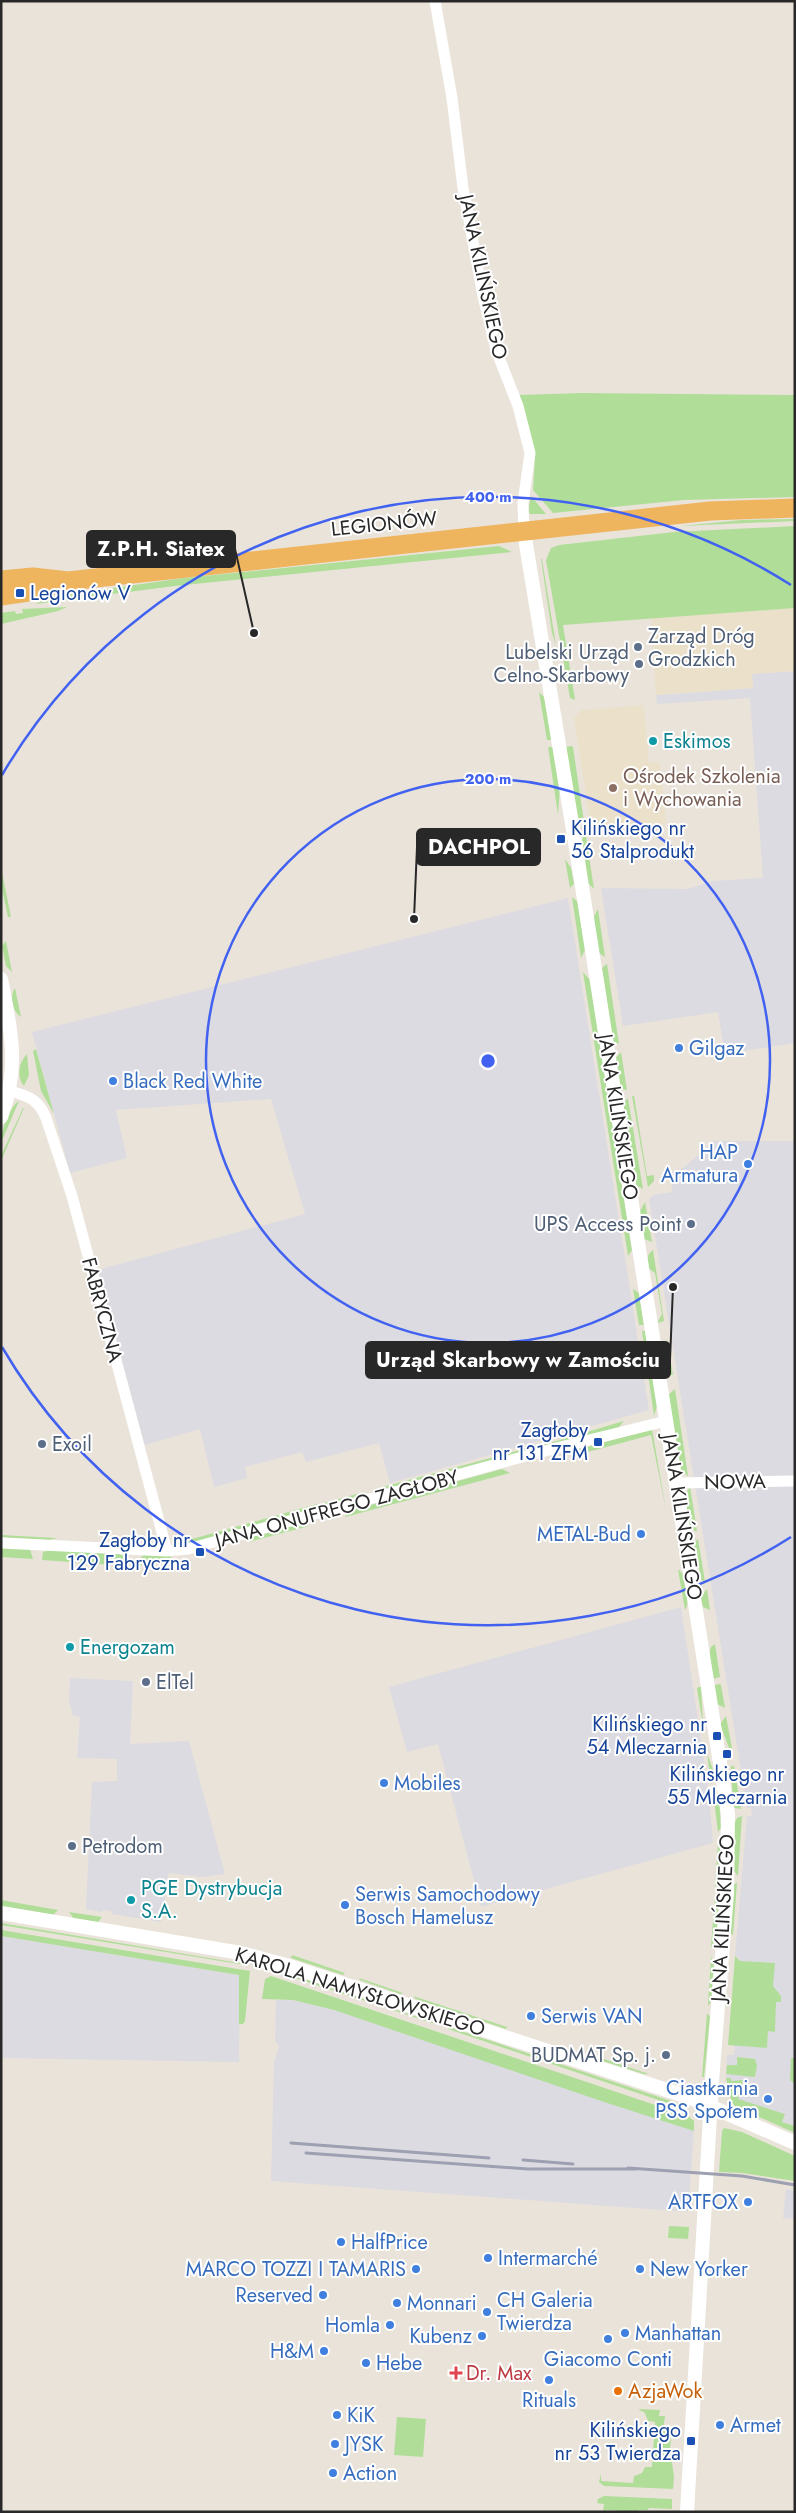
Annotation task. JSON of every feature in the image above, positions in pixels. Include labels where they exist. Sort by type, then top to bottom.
[{"type":"highway","name":"LEGIONÓW","points":[[1,580],[34,577],[68,580],[720,510],[795,508]]},
{"type":"highway","name":"LEGIONÓW","points":[[1,596],[35,591],[68,580]]},
{"type":"street","name":"JANA KILIŃSKIEGO","points":[[435,1],[452,98],[463,188],[483,296],[496,350],[518,406],[530,453],[523,503],[524,532],[722,1772],[729,1832],[710,2106],[687,2512]]},
{"type":"street","points":[[1,979],[13,1044],[10,1091],[1,1117]]},
{"type":"street","name":"FABRYCZNA","points":[[10,1091],[33,1098],[41,1107],[46,1118],[72,1196],[167,1551]]},
{"type":"street","name":"JANA ONUFREGO ZAGŁOBY","points":[[1,1542],[167,1551],[194,1548],[534,1454],[666,1421]]},
{"type":"street","name":"NOWA","points":[[676,1483],[795,1481]]},
{"type":"street","name":"KAROLA NAMYSŁOWSKIEGO","points":[[1,1913],[260,1957],[710,2106],[795,2143]]},
{"type":"shaded area","points":[[795,608],[795,671],[752,674],[753,688],[656,695],[651,618]]},
{"type":"shaded area","points":[[795,671],[795,1043],[725,1054],[718,1012],[623,1026],[601,888],[688,889],[713,881],[763,878],[750,698],[657,704],[656,695],[753,688],[752,674]]},
{"type":"shaded area","points":[[644,705],[649,763],[660,762],[666,823],[592,836],[574,718],[581,710]]},
{"type":"shaded area","name":"Black Red White","points":[[568,898],[649,1410],[390,1483],[379,1443],[306,1462],[302,1452],[245,1467],[247,1478],[214,1487],[200,1429],[145,1445],[97,1270],[305,1214],[271,1099],[116,1110],[127,1158],[70,1173],[32,1032]]},
{"type":"shaded area","points":[[714,1141],[795,1141],[795,2126],[745,2110],[729,2089],[726,2078],[727,2055],[734,2055],[740,1961],[735,1955],[747,1816],[752,1816],[751,1808],[747,1808],[649,1199],[654,1195],[672,1192],[671,1172],[683,1168]]},
{"type":"shaded area","points":[[681,1607],[709,1793],[713,1843],[481,1907],[438,1744],[407,1752],[389,1687]]},
{"type":"shaded area","name":"PGE Dystrybucja S.A.","points":[[70,1678],[133,1681],[130,1744],[189,1741],[225,1874],[201,1877],[169,1873],[161,1922],[112,1914],[111,1911],[104,1910],[101,1912],[86,1909],[92,1782],[117,1781],[117,1759],[77,1758],[80,1717],[73,1716],[69,1701]]},
{"type":"shaded area","points":[[1,1936],[240,1975],[239,2062],[1,2058]]},
{"type":"shaded area","points":[[276,2000],[293,2000],[334,2010],[694,2131],[688,2212],[271,2181],[274,2062],[279,2046],[275,2041]]},
{"type":"shaded area","points":[[786,2189],[795,2191],[795,2219],[783,2218]]},
{"type":"green space","points":[[582,393],[795,395],[795,497],[684,500],[553,513],[533,490],[535,457],[519,395]]},
{"type":"green space","points":[[531,496],[546,514],[530,514],[528,511]]},
{"type":"green space","points":[[795,519],[795,521],[681,526],[742,520]]},
{"type":"green space","points":[[795,526],[795,608],[563,625],[575,700],[570,698],[546,560],[551,548],[559,545],[674,532]]},
{"type":"green space","points":[[499,546],[512,552],[175,586],[35,604],[50,597],[184,578]]},
{"type":"green space","points":[[542,559],[556,645],[552,633]]},
{"type":"green space","points":[[67,607],[58,611],[1,624],[1,613],[15,611],[16,614],[23,613],[22,609]]},
{"type":"green space","points":[[539,692],[545,698],[552,740],[547,740]]},
{"type":"green space","points":[[548,747],[553,747],[560,786],[558,815]]},
{"type":"green space","points":[[566,747],[573,747],[584,822],[578,820]]},
{"type":"green space","points":[[586,836],[594,889],[588,883],[581,843],[583,837]]},
{"type":"green space","points":[[565,859],[571,868],[574,884],[570,888]]},
{"type":"green space","points":[[1,867],[11,917],[8,917],[1,884]]},
{"type":"green space","points":[[572,897],[578,902],[585,950],[581,958]]},
{"type":"green space","points":[[598,909],[605,957],[599,953],[593,918]]},
{"type":"green space","points":[[6,941],[12,972],[6,966],[2,946]]},
{"type":"green space","points":[[607,964],[619,1044],[613,1041],[602,968]]},
{"type":"green space","points":[[583,972],[590,980],[632,1250],[628,1256]]},
{"type":"green space","points":[[15,988],[21,1017],[15,1011],[12,1004],[12,995]]},
{"type":"green space","points":[[36,1049],[54,1114],[41,1091],[33,1051]]},
{"type":"green space","points":[[621,1052],[627,1090],[619,1085],[615,1059]]},
{"type":"green space","points":[[27,1054],[29,1075],[24,1086],[19,1074],[22,1061]]},
{"type":"green space","points":[[632,1096],[634,1096],[647,1176],[654,1175],[654,1181],[648,1187]]},
{"type":"green space","points":[[628,1098],[643,1189],[635,1185],[623,1103]]},
{"type":"green space","points":[[19,1101],[1,1143],[6,1120],[12,1108]]},
{"type":"green space","points":[[24,1108],[1,1161],[1,1156]]},
{"type":"green space","points":[[645,1202],[652,1242],[644,1239],[640,1211]]},
{"type":"green space","points":[[653,1250],[664,1321],[657,1323],[662,1314],[655,1273],[648,1268],[647,1263],[648,1256]]},
{"type":"green space","points":[[633,1289],[639,1293],[644,1325],[639,1325]]},
{"type":"green space","points":[[642,1331],[645,1331],[657,1406],[654,1416]]},
{"type":"green space","points":[[667,1340],[673,1375],[668,1375],[664,1370],[661,1345]]},
{"type":"green space","points":[[675,1389],[688,1476],[681,1471],[668,1395]]},
{"type":"green space","points":[[624,1421],[618,1428],[536,1447]]},
{"type":"green space","points":[[652,1429],[666,1510],[651,1435],[573,1456],[572,1451]]},
{"type":"green space","points":[[528,1448],[525,1452],[382,1491],[375,1489]]},
{"type":"green space","points":[[502,1469],[510,1473],[345,1517],[348,1511]]},
{"type":"green space","points":[[690,1487],[697,1531],[689,1526],[684,1496]]},
{"type":"green space","points":[[364,1492],[362,1496],[328,1505],[324,1503]]},
{"type":"green space","points":[[317,1504],[317,1508],[193,1543],[185,1541]]},
{"type":"green space","points":[[301,1524],[309,1526],[248,1542],[251,1537]]},
{"type":"green space","points":[[1,1535],[57,1538],[49,1540],[1,1537]]},
{"type":"green space","points":[[698,1539],[705,1582],[697,1577],[700,1574],[696,1549],[692,1545]]},
{"type":"green space","points":[[1,1547],[30,1549],[33,1559],[1,1557]]},
{"type":"green space","points":[[49,1550],[120,1554],[126,1558],[127,1566],[42,1560],[43,1552]]},
{"type":"green space","points":[[144,1555],[170,1556],[173,1559],[172,1562],[136,1566],[137,1561]]},
{"type":"green space","points":[[678,1569],[686,1582],[688,1601],[685,1610]]},
{"type":"green space","points":[[707,1589],[710,1610],[703,1607],[700,1598]]},
{"type":"green space","points":[[715,1644],[720,1677],[713,1679],[709,1654],[711,1647]]},
{"type":"green space","points":[[720,1684],[725,1708],[717,1704],[714,1685]]},
{"type":"green space","points":[[701,1687],[703,1725],[697,1689]]},
{"type":"green space","points":[[726,1716],[732,1748],[729,1748],[720,1724]]},
{"type":"green space","points":[[707,1753],[716,1778],[711,1784]]},
{"type":"green space","points":[[731,1766],[734,1766],[741,1809],[735,1808],[733,1804]]},
{"type":"green space","points":[[713,1792],[719,1798],[721,1828],[718,1832]]},
{"type":"green space","points":[[742,1816],[738,1876],[734,1871],[734,1824],[737,1818]]},
{"type":"green space","points":[[718,1842],[722,1852],[722,1872],[715,1887]]},
{"type":"green space","points":[[737,1883],[733,1935],[730,1933],[733,1885]]},
{"type":"green space","points":[[715,1894],[718,1904],[718,1921],[711,1947]]},
{"type":"green space","points":[[1,1900],[58,1910],[53,1915],[1,1906]]},
{"type":"green space","points":[[69,1912],[102,1917],[98,1922],[74,1919]]},
{"type":"green space","points":[[1,1923],[239,1963],[245,1965],[1,1925]]},
{"type":"green space","points":[[1,1930],[250,1971],[245,2021],[243,2024],[239,2024],[239,1975],[1,1936]]},
{"type":"green space","points":[[292,1955],[345,1973],[343,1975],[291,1958]]},
{"type":"green space","points":[[735,1956],[740,1961],[775,1963],[773,1986],[781,1996],[781,2002],[776,2002],[775,2032],[768,2031],[767,2048],[728,2045]]},
{"type":"green space","points":[[711,1957],[714,1963],[711,2002],[708,2006]]},
{"type":"green space","points":[[287,1973],[435,2023],[435,2024],[286,1975]]},
{"type":"green space","points":[[271,1976],[688,2116],[694,2121],[694,2131],[334,2010],[293,2000],[262,1999],[265,1979]]},
{"type":"green space","points":[[359,1978],[403,1993],[400,1994]]},
{"type":"green space","points":[[413,1996],[507,2027],[506,2029],[416,1999]]},
{"type":"green space","points":[[707,2013],[710,2017],[704,2077],[702,2077]]},
{"type":"green space","points":[[449,2027],[683,2105],[682,2108],[448,2029]]},
{"type":"green space","points":[[592,2055],[649,2074],[593,2058]]},
{"type":"green space","points":[[737,2057],[755,2059],[757,2066],[755,2077],[726,2074],[727,2065],[737,2065]]},
{"type":"green space","points":[[791,2058],[795,2058],[795,2084],[790,2080]]},
{"type":"green space","points":[[726,2078],[731,2078],[731,2081],[743,2080],[738,2099],[785,2114],[782,2122],[795,2126],[795,2133],[732,2105]]},
{"type":"green space","points":[[724,2128],[742,2132],[795,2156],[795,2181],[742,2173],[719,2172],[722,2131]]},
{"type":"green space","points":[[669,2226],[689,2227],[688,2239],[668,2238]]},
{"type":"green space","points":[[638,2409],[660,2410],[659,2416],[665,2416],[663,2431],[672,2432],[670,2448],[674,2477],[673,2489],[604,2486],[599,2482],[601,2474],[601,2481],[633,2483],[634,2476],[642,2473],[645,2467],[652,2467],[655,2422],[648,2421],[645,2413]]},
{"type":"green space","points":[[397,2417],[426,2419],[423,2457],[394,2455]]},
{"type":"green space","points":[[604,2496],[672,2499],[672,2509],[649,2508],[648,2510],[638,2510],[637,2512],[606,2510],[603,2512],[604,2504],[597,2503],[598,2499]]},
{"type":"railway","points":[[291,2143],[489,2158]]},
{"type":"railway","points":[[306,2153],[528,2169],[635,2169]]},
{"type":"railway","points":[[523,2160],[573,2164]]},
{"type":"railway","points":[[628,2168],[742,2176],[795,2185]]},
{"type":"place","name":"Legionów V","points":[[20,593]]},
{"type":"place","name":"Z.P.H. Siatex","points":[[254,633]]},
{"type":"place","name":"Zarząd Dróg Grodzkich","points":[[638,647]]},
{"type":"place","name":"Lubelski Urząd Celno-Skarbowy","points":[[639,664]]},
{"type":"place","name":"Eskimos","points":[[653,741]]},
{"type":"place","name":"Ośrodek Szkolenia i Wychowania","points":[[613,788]]},
{"type":"place","name":"Kilińskiego nr 56 Stalprodukt","points":[[561,839]]},
{"type":"place","name":"DACHPOL","points":[[414,919]]},
{"type":"place","name":"Gilgaz","points":[[679,1048]]},
{"type":"place","name":"Black Red White","points":[[113,1081]]},
{"type":"place","name":"HAP Armatura","points":[[748,1164]]},
{"type":"place","name":"UPS Access Point","points":[[691,1224]]},
{"type":"place","name":"Urząd Skarbowy w Zamościu","points":[[673,1287]]},
{"type":"place","name":"Zagłoby nr 131 ZFM","points":[[598,1442]]},
{"type":"place","name":"Exoil","points":[[42,1444]]},
{"type":"place","name":"METAL-Bud","points":[[641,1534]]},
{"type":"place","name":"Zagłoby nr 129 Fabryczna","points":[[200,1552]]},
{"type":"place","name":"Energozam","points":[[70,1647]]},
{"type":"place","name":"ElTel","points":[[146,1682]]},
{"type":"place","name":"Kilińskiego nr 54 Mleczarnia","points":[[717,1736]]},
{"type":"place","name":"Kilińskiego nr 55 Mleczarnia","points":[[727,1754]]},
{"type":"place","name":"Mobiles","points":[[384,1783]]},
{"type":"place","name":"Petrodom","points":[[72,1846]]},
{"type":"place","name":"PGE Dystrybucja S.A.","points":[[131,1900]]},
{"type":"place","name":"Serwis Samochodowy Bosch Hamelusz","points":[[345,1905]]},
{"type":"place","name":"Serwis VAN","points":[[531,2016]]},
{"type":"place","name":"BUDMAT Sp. j.","points":[[666,2055]]},
{"type":"place","name":"Ciastkarnia PSS Społem","points":[[768,2099]]},
{"type":"place","name":"ARTFOX","points":[[748,2202]]},
{"type":"place","name":"HalfPrice","points":[[341,2242]]},
{"type":"place","name":"Intermarché","points":[[488,2258]]},
{"type":"place","name":"MARCO TOZZI I TAMARIS","points":[[416,2269]]},
{"type":"place","name":"New Yorker","points":[[640,2269]]},
{"type":"place","name":"Reserved","points":[[323,2295]]},
{"type":"place","name":"Monnari","points":[[397,2303]]},
{"type":"place","name":"CH Galeria Twierdza","points":[[487,2312]]},
{"type":"place","name":"Homla","points":[[390,2325]]},
{"type":"place","name":"Manhattan","points":[[625,2333]]},
{"type":"place","name":"Kubenz","points":[[482,2336]]},
{"type":"place","name":"Giacomo Conti","points":[[608,2339]]},
{"type":"place","name":"H&M","points":[[324,2351]]},
{"type":"place","name":"Hebe","points":[[366,2363]]},
{"type":"place","name":"Dr. Max","points":[[456,2373]]},
{"type":"place","name":"Rituals","points":[[549,2380]]},
{"type":"place","name":"AzjaWok","points":[[618,2391]]},
{"type":"place","name":"KiK","points":[[337,2415]]},
{"type":"place","name":"Armet","points":[[720,2425]]},
{"type":"place","name":"Kilińskiego nr 53 Twierdza","points":[[691,2441]]},
{"type":"place","name":"JYSK","points":[[335,2444]]},
{"type":"place","name":"Action","points":[[333,2473]]}]
